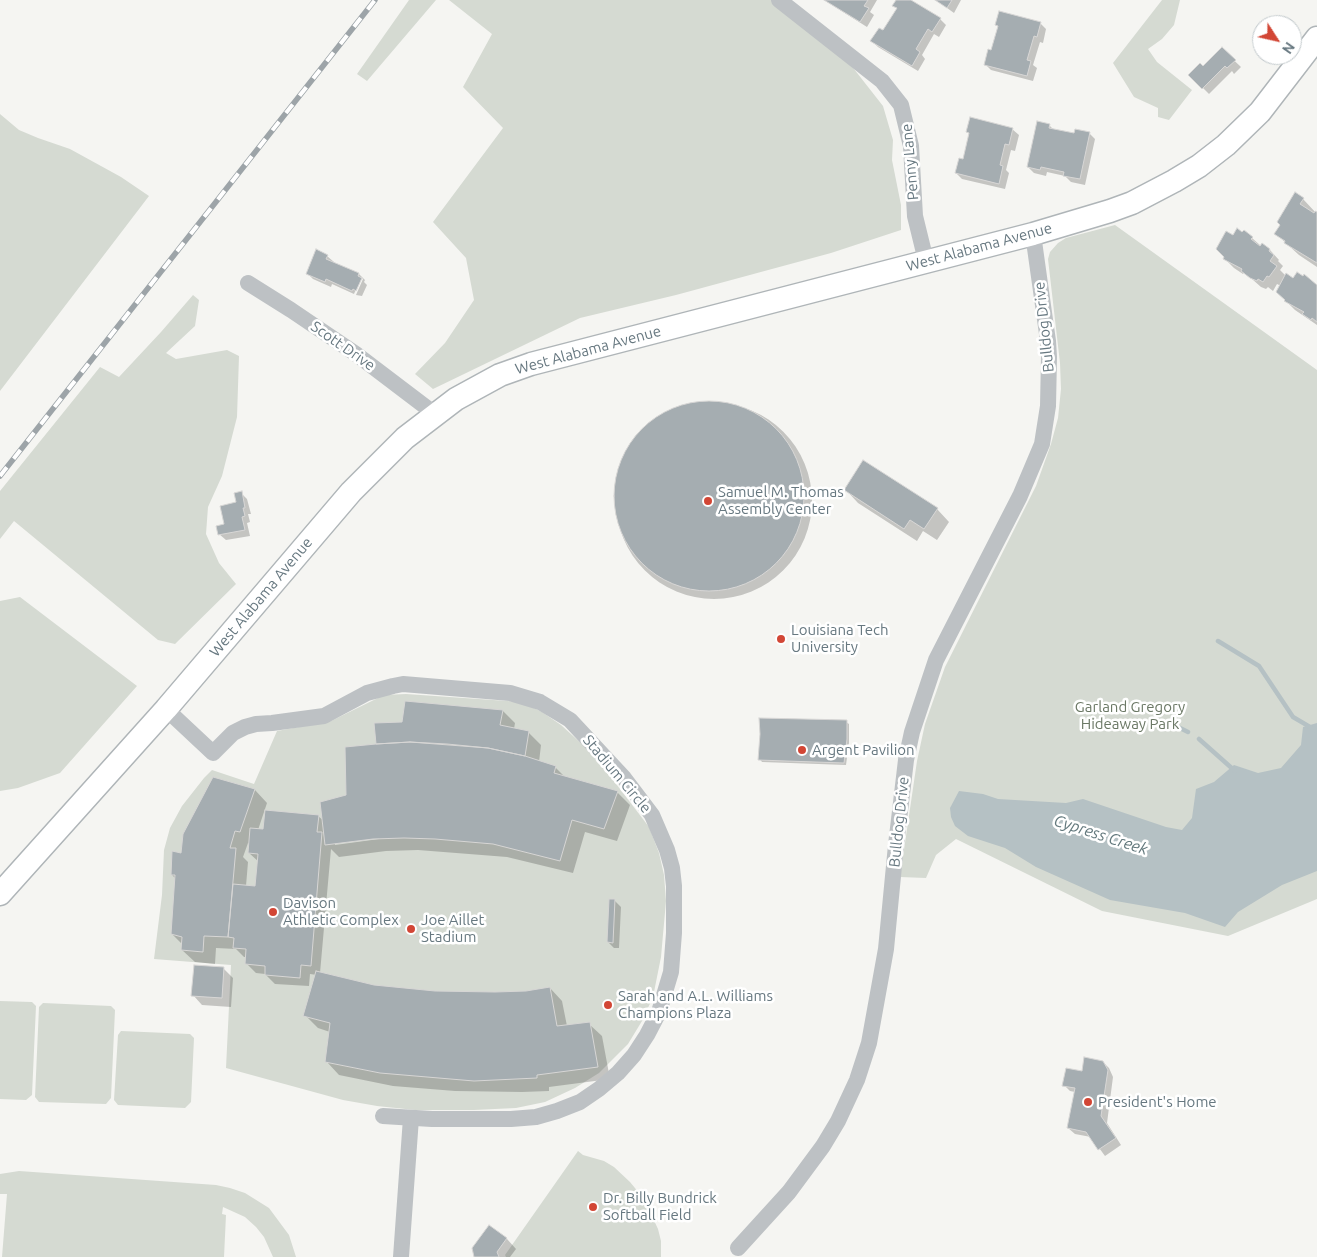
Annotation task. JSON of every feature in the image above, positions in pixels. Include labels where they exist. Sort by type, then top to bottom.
[{"type":"main road","name":"West Alabama Avenue","points":[[0,894],[166,710],[345,500],[383,459],[435,414],[477,386],[500,375],[531,364],[1033,234],[1110,211],[1132,202],[1155,192],[1199,166],[1226,145],[1260,112],[1317,38]]},
{"type":"street","name":"Penny Lane","points":[[778,0],[882,81],[901,104],[912,146],[915,216],[926,261]]},
{"type":"street","name":"Bulldog Drive","points":[[738,1248],[789,1192],[823,1146],[838,1121],[857,1080],[869,1043],[886,949],[906,760],[912,732],[936,660],[1020,496],[1044,435],[1048,406],[1048,341],[1033,234]]},
{"type":"street","name":"Scott Drive","points":[[248,283],[292,310],[356,354],[435,414]]},
{"type":"street","name":"Stadium Circle","points":[[166,710],[213,753],[233,733],[244,727],[324,716],[367,693],[393,686],[403,684],[510,693],[540,702],[570,720],[624,778],[652,815],[667,850],[672,868],[674,933],[671,972],[662,1005],[647,1036],[618,1073],[580,1102],[557,1112],[536,1117],[510,1119],[383,1116]]},
{"type":"street","points":[[401,1257],[411,1118]]},
{"type":"green space","points":[[409,0],[436,0],[367,81],[357,74]]},
{"type":"green space","points":[[449,0],[772,0],[843,55],[883,106],[893,140],[892,160],[901,205],[901,230],[831,253],[676,295],[580,318],[433,389],[415,374],[445,343],[474,300],[466,258],[433,222],[503,128],[463,87],[492,34]]},
{"type":"green space","points":[[1162,0],[1180,0],[1174,25],[1162,39],[1148,49],[1157,62],[1192,90],[1169,120],[1158,117],[1158,108],[1134,97],[1113,63]]},
{"type":"green space","points":[[0,114],[19,130],[70,149],[121,177],[149,196],[0,391]]},
{"type":"green space","name":"Garland Gregory Hideaway Park","points":[[1115,225],[1317,370],[1317,899],[1228,936],[1102,911],[956,839],[936,855],[926,878],[900,877],[917,761],[925,724],[945,667],[1036,486],[1058,418],[1061,389],[1060,363],[1048,259],[1050,252],[1058,243],[1066,238]]},
{"type":"green space","points":[[193,295],[199,300],[195,326],[166,353],[176,359],[227,350],[239,356],[237,417],[222,476],[208,507],[206,534],[219,563],[236,584],[175,644],[158,640],[14,521],[0,539],[0,491],[100,367],[119,377]]},
{"type":"green space","points":[[20,597],[137,686],[60,773],[18,788],[0,791],[0,601]]},
{"type":"green space","name":"Joe Aillet Stadium","points":[[406,694],[522,702],[542,712],[561,725],[604,768],[649,827],[659,853],[664,875],[666,901],[661,957],[653,997],[642,1021],[628,1044],[599,1073],[575,1088],[545,1102],[516,1108],[474,1110],[415,1110],[377,1106],[343,1100],[226,1068],[231,965],[154,959],[162,895],[164,850],[170,828],[182,806],[204,778],[212,770],[254,784],[277,731],[331,721],[384,695]]},
{"type":"green space","points":[[0,1001],[32,1002],[36,1006],[32,1095],[26,1100],[0,1099]]},
{"type":"green space","points":[[43,1003],[111,1006],[115,1010],[111,1098],[106,1104],[39,1102],[35,1097],[39,1007]]},
{"type":"green space","points":[[121,1031],[190,1034],[194,1038],[191,1102],[185,1108],[118,1105],[114,1100],[118,1035]]},
{"type":"green space","name":"Dr. Billy Bundrick Softball Field","points":[[578,1151],[583,1155],[604,1161],[614,1167],[644,1199],[658,1229],[661,1241],[661,1257],[506,1257],[505,1255]]},
{"type":"green space","points":[[19,1171],[216,1185],[230,1188],[245,1193],[269,1208],[289,1235],[296,1257],[273,1257],[264,1237],[256,1227],[245,1217],[223,1207],[222,1214],[226,1215],[224,1257],[2,1257],[7,1194],[0,1194],[0,1174]]},
{"type":"water","name":"Cypress Creek","points":[[1317,723],[1317,871],[1282,885],[1238,912],[1225,927],[1185,913],[1110,900],[1036,867],[1005,848],[968,836],[955,826],[951,817],[950,808],[959,791],[983,794],[998,799],[1066,803],[1083,799],[1166,827],[1182,830],[1192,818],[1196,789],[1214,782],[1234,765],[1258,773],[1281,768],[1301,745],[1303,727]]},
{"type":"building","points":[[824,0],[868,0],[864,6],[869,8],[860,22]]},
{"type":"building","points":[[896,0],[911,0],[941,18],[932,32],[928,29],[916,49],[920,52],[912,66],[870,41],[879,28],[883,30],[897,8],[892,6]]},
{"type":"building","points":[[935,0],[952,0],[947,8]]},
{"type":"building","points":[[999,11],[1041,22],[1037,37],[1034,36],[1027,60],[1031,61],[1027,76],[984,65],[988,49],[991,50],[998,26],[995,25]]},
{"type":"building","points":[[1222,47],[1236,60],[1227,68],[1225,66],[1202,89],[1188,75],[1200,63],[1203,66]]},
{"type":"building","points":[[970,117],[1013,128],[1009,145],[1005,144],[1000,165],[1003,166],[999,184],[955,173],[959,158],[963,159],[969,133],[966,132]]},
{"type":"building","points":[[1037,121],[1050,124],[1049,128],[1074,133],[1075,129],[1090,132],[1080,179],[1063,176],[1064,172],[1041,167],[1040,170],[1027,167]]},
{"type":"building","points":[[1295,192],[1304,198],[1300,204],[1314,213],[1315,211],[1317,212],[1317,263],[1284,243],[1285,241],[1274,234],[1280,225],[1277,222]]},
{"type":"building","points":[[1237,228],[1242,232],[1244,230],[1253,237],[1251,239],[1260,246],[1262,243],[1274,255],[1270,261],[1277,266],[1263,282],[1250,278],[1241,271],[1242,269],[1223,259],[1224,257],[1216,249],[1226,231],[1233,235]]},
{"type":"building","points":[[316,249],[328,255],[326,259],[359,273],[358,276],[362,278],[356,291],[326,279],[325,282],[306,274]]},
{"type":"building","points":[[1297,272],[1303,276],[1304,274],[1317,285],[1317,322],[1312,318],[1311,320],[1302,314],[1304,312],[1284,301],[1276,292],[1286,273],[1293,278]]},
{"type":"building","name":"Samuel M. Thomas Assembly Center","points":[[700,401],[718,401],[737,405],[754,412],[769,422],[783,436],[793,451],[800,468],[804,496],[800,524],[793,541],[783,556],[769,570],[754,580],[737,587],[718,591],[700,591],[681,587],[664,580],[649,570],[635,556],[625,541],[618,524],[614,505],[614,487],[618,468],[625,451],[635,436],[649,422],[664,412],[681,405]]},
{"type":"building","points":[[863,460],[938,508],[924,529],[910,520],[904,529],[844,490]]},
{"type":"building","points":[[242,491],[245,516],[242,517],[245,530],[218,535],[216,526],[224,524],[220,506],[236,502],[234,493]]},
{"type":"building","points":[[405,701],[503,710],[500,725],[529,731],[525,756],[488,748],[447,744],[410,742],[376,744],[374,723],[402,722]]},
{"type":"building","name":"Argent Pavilion","points":[[759,718],[847,720],[844,763],[758,760]]},
{"type":"building","points":[[410,742],[488,748],[525,756],[556,766],[554,773],[618,791],[604,829],[572,820],[560,861],[493,844],[435,839],[373,839],[325,845],[320,802],[346,795],[345,747]]},
{"type":"building","points":[[213,777],[255,789],[240,832],[235,831],[230,848],[236,848],[228,937],[204,936],[203,952],[181,950],[182,937],[171,934],[175,875],[171,875],[172,851],[181,853],[183,834]]},
{"type":"building","name":"Davison Athletic Complex","points":[[265,810],[319,815],[317,832],[322,832],[311,966],[301,965],[300,978],[265,975],[265,966],[245,964],[246,949],[233,948],[234,938],[228,937],[233,884],[255,886],[258,854],[248,853],[250,828],[263,829]]},
{"type":"building","points":[[609,899],[615,899],[613,943],[607,942]]},
{"type":"building","points":[[194,965],[224,967],[222,998],[191,996]]},
{"type":"building","points":[[316,971],[374,985],[435,991],[526,991],[550,987],[557,1026],[590,1022],[598,1067],[537,1075],[537,1078],[474,1081],[380,1073],[325,1062],[330,1023],[303,1016]]},
{"type":"building","name":"President's Home","points":[[1084,1057],[1103,1061],[1108,1070],[1101,1116],[1116,1138],[1098,1150],[1086,1132],[1067,1128],[1075,1088],[1062,1086],[1066,1068],[1082,1071]]},
{"type":"building","points":[[489,1225],[507,1238],[497,1252],[499,1257],[474,1257],[472,1248]]},
{"type":"waterway","points":[[1218,641],[1259,666],[1293,717],[1317,731]]},
{"type":"waterway","points":[[1172,724],[1188,732]]},
{"type":"waterway","points":[[1199,739],[1235,771]]},
{"type":"railway","points":[[0,476],[375,0]]},
{"type":"place","name":"Samuel M. Thomas Assembly Center","points":[[708,501]]},
{"type":"place","name":"Louisiana Tech University","points":[[781,639]]},
{"type":"place","name":"Argent Pavilion","points":[[802,750]]},
{"type":"place","name":"Davison Athletic Complex","points":[[273,912]]},
{"type":"place","name":"Joe Aillet Stadium","points":[[411,929]]},
{"type":"place","name":"Sarah and A.L. Williams Champions Plaza","points":[[608,1005]]},
{"type":"place","name":"President's Home","points":[[1088,1102]]},
{"type":"place","name":"Dr. Billy Bundrick Softball Field","points":[[593,1207]]}]
